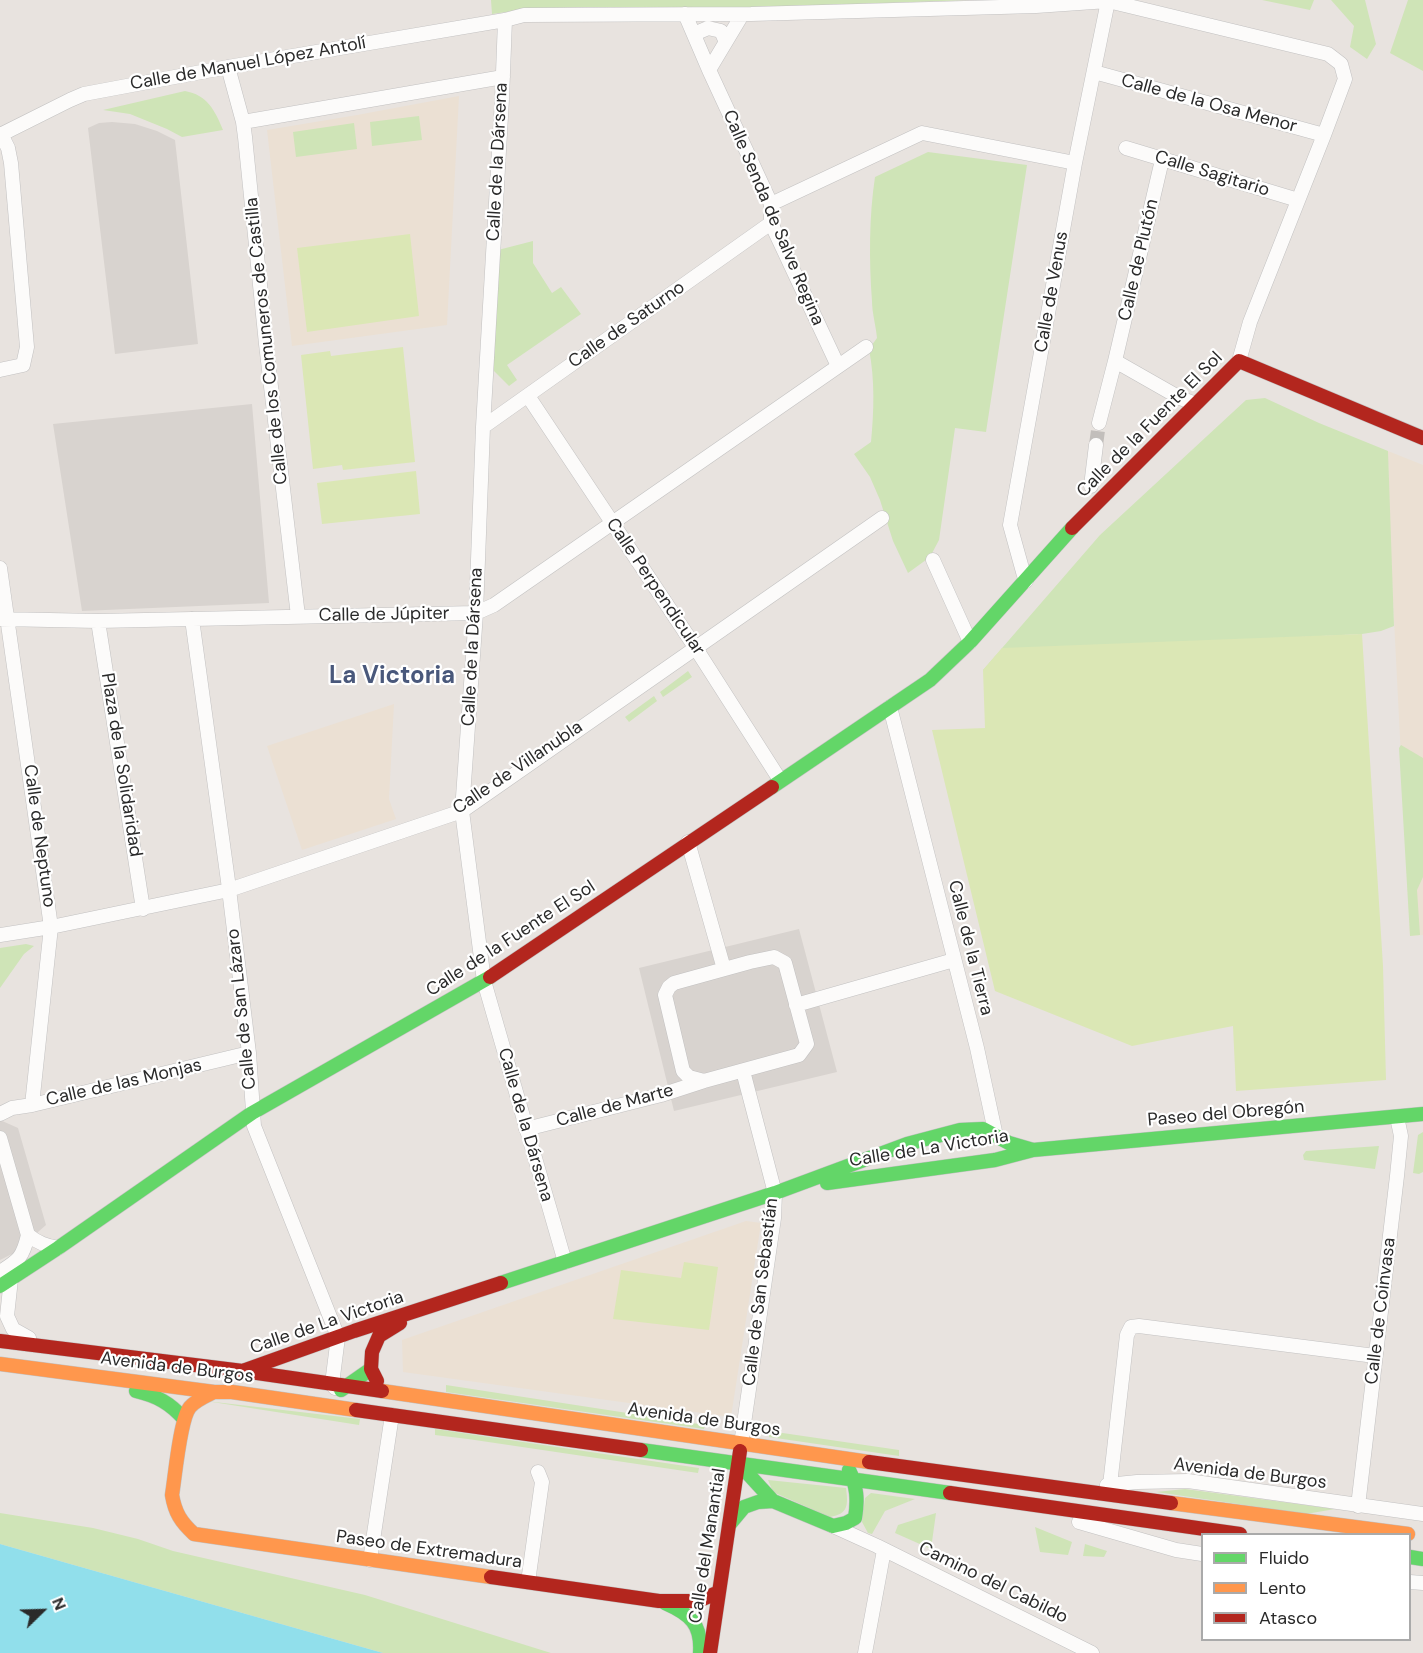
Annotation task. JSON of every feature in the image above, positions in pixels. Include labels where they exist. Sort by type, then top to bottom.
[{"type":"main road","name":"Calle de la Fuente El Sol","points":[[4,1279],[58,1248],[252,1113],[484,981],[930,680],[970,642],[1065,535],[1239,361]]},
{"type":"main road","points":[[1239,361],[1423,438]]},
{"type":"main road","name":"Paseo del Obregón","points":[[1033,1149],[1423,1114]]},
{"type":"main road","name":"Calle de La Victoria","points":[[243,1371],[338,1337],[775,1193],[906,1144],[960,1131],[983,1130],[990,1143],[1033,1149]]},
{"type":"main road","points":[[940,1166],[975,1154],[990,1143]]},
{"type":"main road","name":"Calle de La Victoria","points":[[775,1193],[798,1187],[995,1160],[1033,1149]]},
{"type":"main road","name":"Calle de La Victoria","points":[[371,1369],[372,1352],[379,1336],[422,1310]]},
{"type":"main road","name":"Avenida de Burgos","points":[[0,1341],[243,1371],[339,1388],[381,1391],[946,1473],[1392,1533]]},
{"type":"main road","name":"Avenida de Burgos","points":[[0,1364],[214,1392],[232,1392],[1233,1533]]},
{"type":"main road","points":[[339,1388],[371,1369],[381,1391]]},
{"type":"main road","points":[[82,1375],[123,1388],[153,1394],[171,1404],[184,1419],[190,1407],[201,1398],[214,1392]]},
{"type":"main road","name":"Calle de La Victoria","points":[[141,1382],[178,1377],[224,1380],[334,1396],[339,1388]]},
{"type":"main road","name":"Paseo de Extremadura","points":[[184,1419],[172,1495],[174,1507],[182,1523],[194,1534],[659,1601],[698,1601],[719,1592]]},
{"type":"main road","name":"Calle del Manantial","points":[[710,1653],[741,1444]]},
{"type":"main road","points":[[833,1526],[855,1518],[858,1497],[855,1481],[842,1458]]},
{"type":"main road","name":"Camino del Cabildo","points":[[739,1464],[773,1501],[833,1526]]},
{"type":"main road","points":[[729,1525],[744,1507],[758,1502],[773,1501]]},
{"type":"main road","name":"Paseo de Extremadura","points":[[659,1601],[678,1608],[693,1619],[702,1640],[700,1653]]},
{"type":"street","name":"Calle de Manuel López Antolí","points":[[1,134],[84,94],[524,15],[742,15],[1108,2],[1328,54],[1341,64]]},
{"type":"street","name":"Calle de Venus","points":[[1026,581],[1010,525],[1075,163],[1108,2]]},
{"type":"street","name":"Calle Senda de Salve Regina","points":[[685,14],[771,204],[771,223],[838,366]]},
{"type":"street","points":[[709,70],[742,15]]},
{"type":"street","name":"Calle de la Dársena","points":[[505,20],[483,427],[476,613],[462,811],[484,981],[565,1262]]},
{"type":"street","points":[[694,34],[708,28],[721,31],[725,40]]},
{"type":"street","name":"Calle de la Fuente El Sol","points":[[1239,361],[1250,322],[1345,80],[1341,64]]},
{"type":"street","name":"Calle de los Comuneros de Castilla","points":[[228,67],[243,122],[298,616]]},
{"type":"street","name":"Calle de la Osa Menor","points":[[1094,72],[1324,135]]},
{"type":"street","points":[[243,122],[503,77]]},
{"type":"street","points":[[771,204],[922,133],[1075,163]]},
{"type":"street","points":[[0,370],[23,365],[27,347],[11,163],[8,148],[1,134]]},
{"type":"street","name":"Calle Sagitario","points":[[1126,148],[1298,200]]},
{"type":"street","name":"Calle de Plutón","points":[[1099,423],[1162,160]]},
{"type":"street","name":"Calle de Saturno","points":[[483,427],[771,223]]},
{"type":"street","name":"Calle de Júpiter","points":[[4,619],[192,620],[476,613],[494,605],[613,524],[866,347]]},
{"type":"street","points":[[1115,361],[1196,405]]},
{"type":"street","name":"Calle Perpendicular","points":[[528,396],[780,780]]},
{"type":"street","points":[[1091,486],[1096,445]]},
{"type":"street","name":"Calle de Villanubla","points":[[0,935],[143,909],[229,890],[462,811],[882,518]]},
{"type":"street","points":[[933,560],[970,642]]},
{"type":"street","name":"Calle de Neptuno","points":[[0,568],[4,619],[51,927],[32,1105]]},
{"type":"street","name":"Calle de San Lázaro","points":[[192,620],[249,1053],[254,1126],[338,1337],[339,1388]]},
{"type":"street","name":"Plaza de la Solidaridad","points":[[98,621],[143,909]]},
{"type":"street","name":"Calle de la Tierra","points":[[891,707],[989,1098],[990,1143]]},
{"type":"street","points":[[688,842],[724,969]]},
{"type":"street","points":[[704,1081],[688,1077],[683,1071],[665,995],[674,982],[774,957],[785,963],[796,1005],[954,960]]},
{"type":"street","name":"Calle de Marte","points":[[526,1129],[661,1095],[799,1055],[807,1044],[796,1005]]},
{"type":"street","name":"Calle de las Monjas","points":[[0,1114],[12,1108],[249,1053]]},
{"type":"street","name":"Calle de San Sebastián","points":[[741,1444],[774,1218],[775,1193],[743,1071]]},
{"type":"street","name":"Calle de Coinvasa","points":[[1358,1506],[1401,1136],[1397,1117]]},
{"type":"street","points":[[0,1138],[28,1235],[24,1251],[4,1279],[7,1316],[13,1329],[28,1338],[83,1351]]},
{"type":"street","points":[[28,1235],[38,1243],[58,1248]]},
{"type":"street","points":[[1110,1485],[1127,1335],[1131,1327],[1139,1326],[1375,1356]]},
{"type":"street","points":[[339,1388],[351,1409]]},
{"type":"street","points":[[370,1560],[392,1415]]},
{"type":"street","points":[[528,1582],[542,1482],[538,1472]]},
{"type":"street","name":"Avenida de Burgos","points":[[1072,1489],[1137,1482],[1188,1481],[1423,1515]]},
{"type":"street","name":"Avenida de Burgos","points":[[1044,1507],[1076,1521],[1176,1550],[1201,1554]]},
{"type":"street","points":[[1333,1526],[1423,1515]]},
{"type":"street","name":"Camino del Cabildo","points":[[855,1518],[864,1535],[881,1548]]},
{"type":"street","name":"Camino del Cabildo","points":[[833,1526],[1092,1653]]},
{"type":"street","points":[[865,1653],[881,1548]]},
{"type":"shaded area","points":[[459,96],[447,325],[292,346],[267,130]]},
{"type":"shaded area","points":[[99,123],[135,124],[175,140],[198,344],[115,354],[88,128]]},
{"type":"shaded area","points":[[252,404],[269,603],[82,611],[53,424]]},
{"type":"shaded area","points":[[1388,451],[1423,465],[1423,935],[1410,936],[1389,520]]},
{"type":"shaded area","points":[[394,704],[389,799],[396,819],[302,850],[267,746]]},
{"type":"shaded area","points":[[799,929],[837,1072],[674,1111],[639,968]]},
{"type":"shaded area","points":[[0,1120],[18,1128],[46,1225],[14,1253],[0,1260]]},
{"type":"shaded area","points":[[746,1221],[761,1223],[731,1417],[403,1372],[402,1340]]},
{"type":"green space","points":[[491,0],[970,0],[687,10],[588,7],[529,9],[492,14]]},
{"type":"green space","points":[[1262,0],[1314,0],[1310,10]]},
{"type":"green space","points":[[1331,0],[1365,0],[1376,44],[1367,59],[1350,47],[1354,26]]},
{"type":"green space","points":[[1408,0],[1423,0],[1423,71],[1390,53]]},
{"type":"green space","points":[[185,91],[199,96],[209,104],[223,130],[182,137],[130,114],[103,110]]},
{"type":"green space","points":[[419,116],[422,140],[372,146],[370,122]]},
{"type":"green space","points":[[354,123],[357,149],[296,157],[293,132]]},
{"type":"green space","points":[[928,152],[1027,165],[986,432],[955,428],[939,540],[930,557],[908,573],[893,541],[870,477],[854,454],[871,442],[872,430],[873,384],[869,349],[877,338],[872,306],[870,239],[875,177]]},
{"type":"green space","points":[[410,234],[419,316],[307,332],[297,248]]},
{"type":"green space","points":[[533,241],[533,263],[552,293],[561,287],[581,314],[507,365],[517,380],[509,386],[491,368],[498,250]]},
{"type":"green space","points":[[403,347],[415,462],[343,470],[342,465],[313,469],[301,355],[330,351],[331,356]]},
{"type":"green space","points":[[1265,398],[1388,451],[1394,626],[1362,634],[1240,640],[983,670],[1100,535],[1246,400]]},
{"type":"green space","points":[[416,471],[420,514],[322,524],[317,483]]},
{"type":"green space","points":[[1362,634],[1383,966],[1386,1080],[1236,1091],[1233,1026],[1132,1046],[995,991],[932,730],[985,728],[983,670],[1002,648]]},
{"type":"green space","points":[[688,671],[692,677],[663,697],[660,692]]},
{"type":"green space","points":[[654,696],[657,701],[629,722],[625,717]]},
{"type":"green space","points":[[1401,745],[1423,758],[1423,877],[1417,890],[1420,935],[1410,936],[1399,748]]},
{"type":"green space","points":[[26,944],[34,946],[24,954],[0,988],[0,948]]},
{"type":"green space","points":[[1423,1132],[1423,1172],[1413,1173],[1418,1135]]},
{"type":"green space","points":[[1379,1146],[1375,1169],[1304,1160],[1303,1155],[1306,1151]]},
{"type":"green space","points":[[684,1262],[718,1267],[709,1330],[613,1319],[621,1270],[681,1278]]},
{"type":"green space","points":[[446,1385],[705,1425],[704,1429],[446,1392]]},
{"type":"green space","points":[[206,1401],[360,1419],[359,1425]]},
{"type":"green space","points":[[435,1429],[699,1468],[698,1473],[435,1435]]},
{"type":"green space","points":[[769,1431],[899,1450],[899,1456],[769,1437]]},
{"type":"green space","points":[[768,1480],[846,1488],[846,1507],[841,1513],[830,1517],[773,1492]]},
{"type":"green space","points":[[1185,1489],[1335,1509],[1306,1514],[1156,1492]]},
{"type":"green space","points":[[871,1493],[915,1499],[885,1511],[872,1534],[868,1533],[862,1522],[865,1498]]},
{"type":"green space","points":[[0,1513],[93,1528],[138,1539],[173,1551],[365,1595],[551,1653],[383,1653],[0,1544]]},
{"type":"green space","points":[[936,1513],[931,1549],[895,1533],[898,1525]]},
{"type":"green space","points":[[1035,1527],[1072,1542],[1068,1555],[1040,1552]]},
{"type":"green space","points":[[1085,1544],[1107,1551],[1104,1557],[1083,1556]]},
{"type":"water","points":[[0,1544],[383,1653],[0,1653]]},
{"type":"tunnel","points":[[1096,445],[1099,423]]},
{"type":"traffic: fast","points":[[772,787],[930,680],[970,642],[1072,528]]},
{"type":"traffic: fast","points":[[0,1286],[252,1113],[490,977]]},
{"type":"traffic: fast","points":[[827,1183],[995,1160],[1033,1150],[1423,1114]]},
{"type":"traffic: fast","points":[[501,1283],[775,1193],[907,1144],[960,1130],[983,1129],[1009,1143],[1033,1150]]},
{"type":"traffic: fast","points":[[341,1390],[371,1369]]},
{"type":"traffic: fast","points":[[136,1391],[163,1401],[184,1419]]},
{"type":"traffic: fast","points":[[641,1450],[950,1493]]},
{"type":"traffic: fast","points":[[739,1464],[773,1501]]},
{"type":"traffic: fast","points":[[729,1525],[744,1507],[758,1502],[773,1501],[833,1526],[846,1523],[855,1518],[856,1505],[855,1487],[849,1470]]},
{"type":"traffic: fast","points":[[1411,1557],[1423,1559]]},
{"type":"traffic: fast","points":[[665,1603],[681,1611],[693,1621],[699,1634],[700,1653]]},
{"type":"traffic: slow","points":[[0,1364],[214,1392],[232,1392],[356,1410]]},
{"type":"traffic: slow","points":[[382,1391],[869,1462]]},
{"type":"traffic: slow","points":[[214,1392],[195,1402],[186,1413],[176,1462],[173,1501],[179,1517],[194,1534],[491,1577]]},
{"type":"traffic: slow","points":[[1171,1503],[1400,1533]]},
{"type":"traffic: jam","points":[[1072,528],[1239,361],[1423,438]]},
{"type":"traffic: jam","points":[[490,977],[772,787]]},
{"type":"traffic: jam","points":[[245,1370],[354,1331],[501,1283]]},
{"type":"traffic: jam","points":[[377,1381],[371,1369],[372,1352],[379,1336],[400,1323]]},
{"type":"traffic: jam","points":[[0,1341],[382,1391]]},
{"type":"traffic: jam","points":[[356,1410],[641,1450]]},
{"type":"traffic: jam","points":[[710,1653],[740,1451]]},
{"type":"traffic: jam","points":[[869,1462],[1171,1503]]},
{"type":"traffic: jam","points":[[950,1493],[1233,1533]]},
{"type":"traffic: jam","points":[[491,1577],[659,1601],[698,1601],[719,1592]]},
{"type":"district","name":"La Victoria","points":[[392,677]]}]
